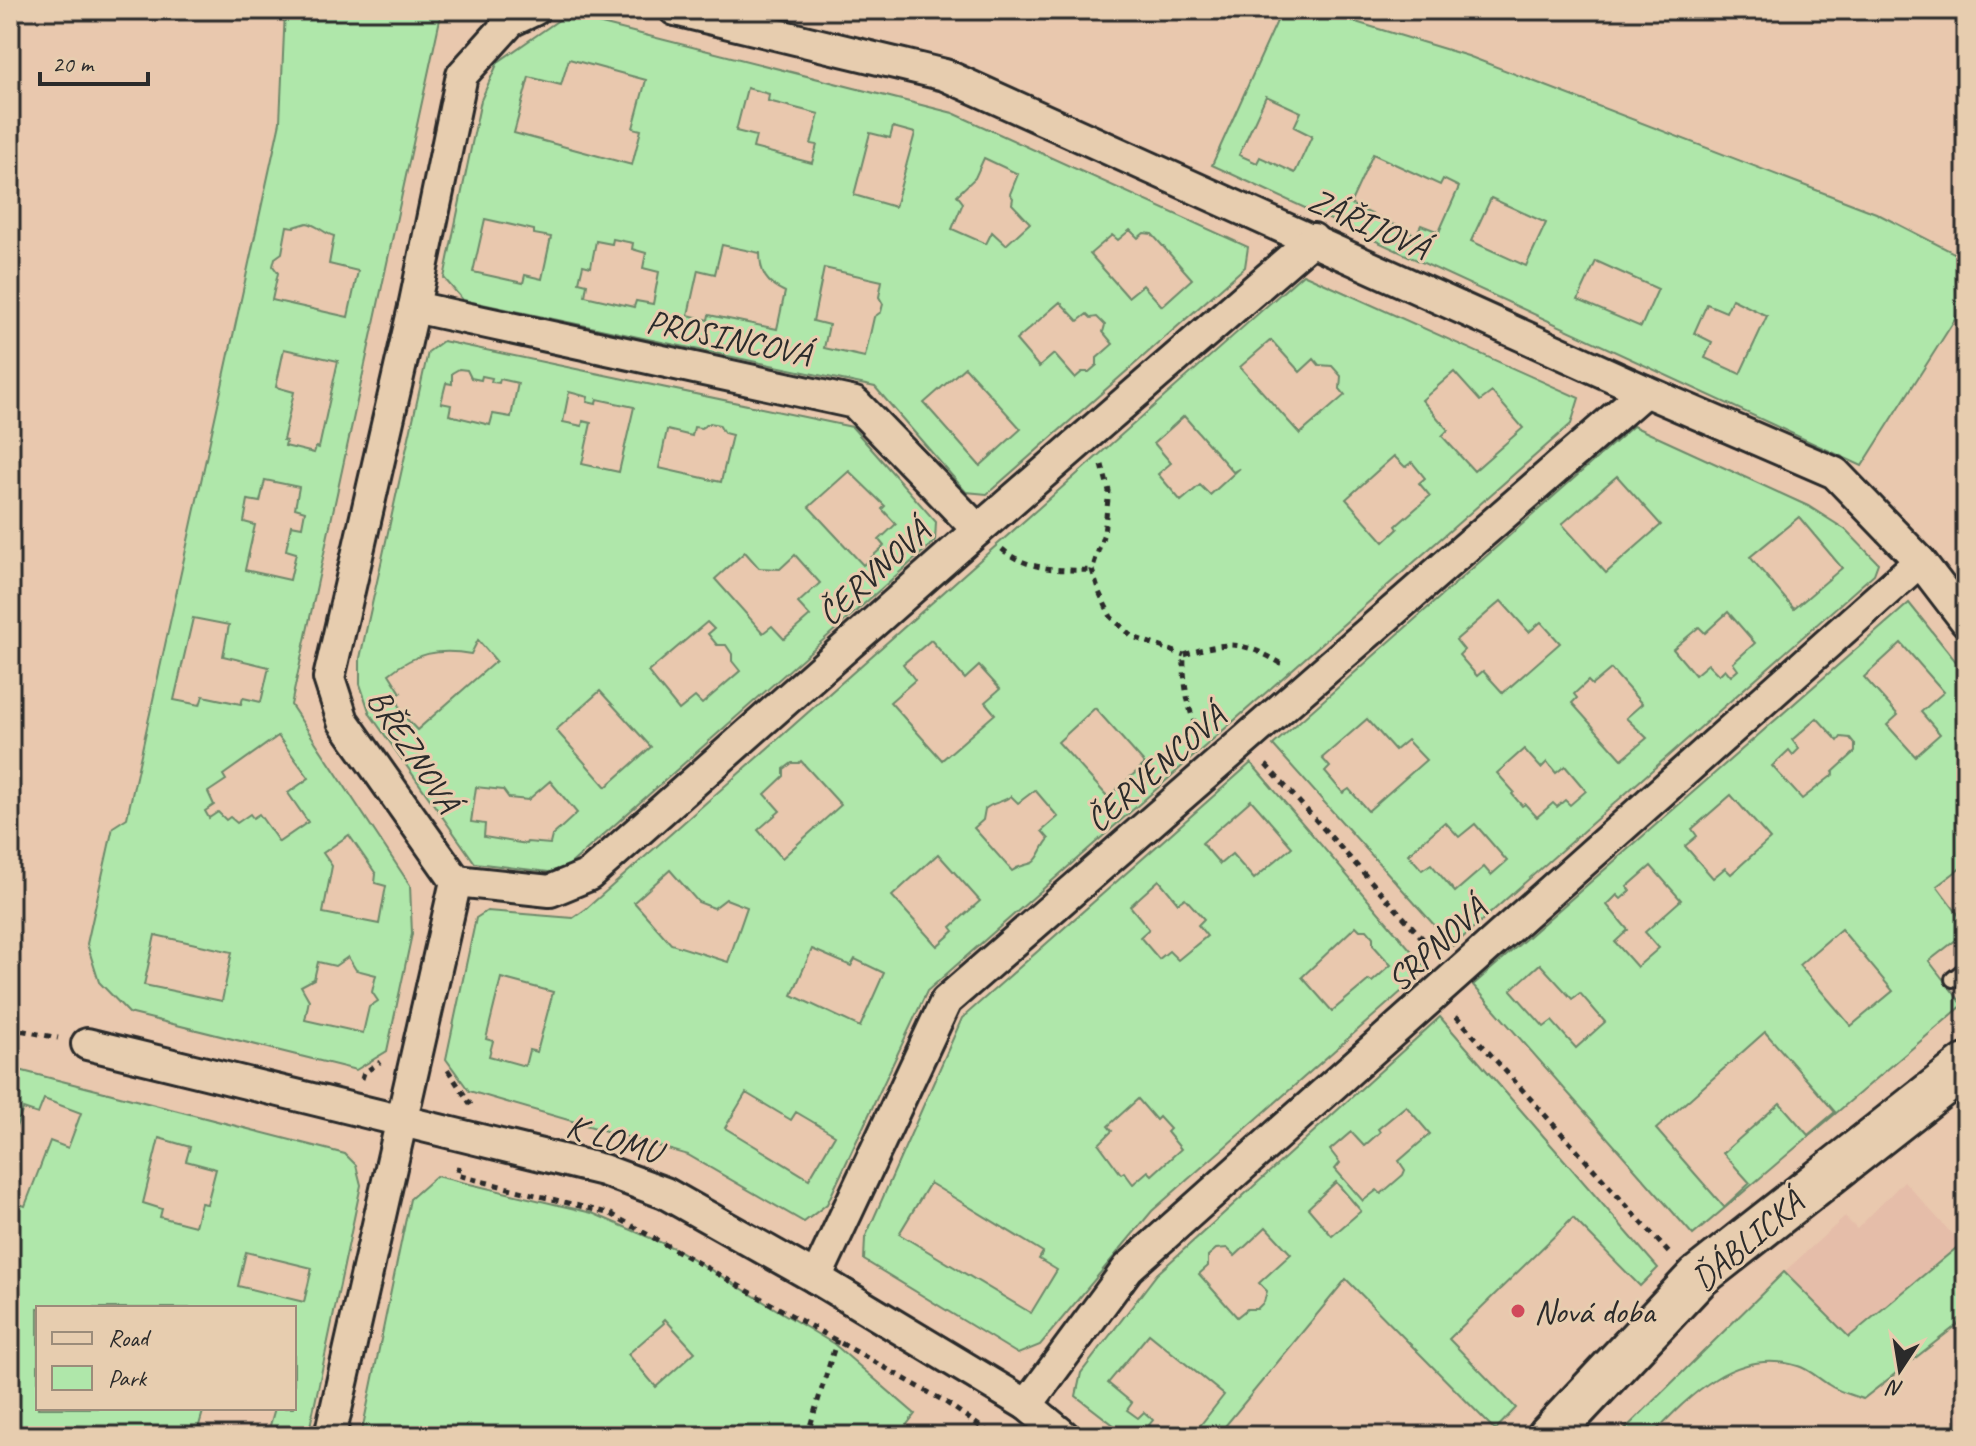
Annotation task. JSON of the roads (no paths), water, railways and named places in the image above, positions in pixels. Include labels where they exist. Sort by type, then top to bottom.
[{"type":"main road","name":"ĎÁBLICKÁ","points":[[1549,1436],[1698,1277],[1966,1066]]},
{"type":"street","name":"ZÁŘIJOVÁ","points":[[675,10],[945,75],[1645,391],[1835,473],[1920,561],[1966,621]]},
{"type":"street","name":"BŘEZNOVÁ","points":[[456,881],[343,721],[329,678],[414,307],[462,75],[523,16]]},
{"type":"street","name":"ČERVNOVÁ","points":[[456,881],[550,891],[589,875],[978,530],[1313,239]]},
{"type":"street","name":"PROSINCOVÁ","points":[[414,307],[855,403],[978,530]]},
{"type":"street","name":"ČERVENCOVÁ","points":[[816,1278],[946,1001],[1645,391]]},
{"type":"street","name":"SRPNOVÁ","points":[[1027,1405],[1128,1268],[1920,561]]},
{"type":"street","points":[[330,1436],[456,881]]},
{"type":"street","name":"K LOMU","points":[[87,1044],[603,1170],[665,1193],[816,1278],[1027,1405],[1064,1436]]},
{"type":"lane","points":[[1953,979],[1966,969]]},
{"type":"place","name":"Nová doba","points":[[1518,1311]]}]
